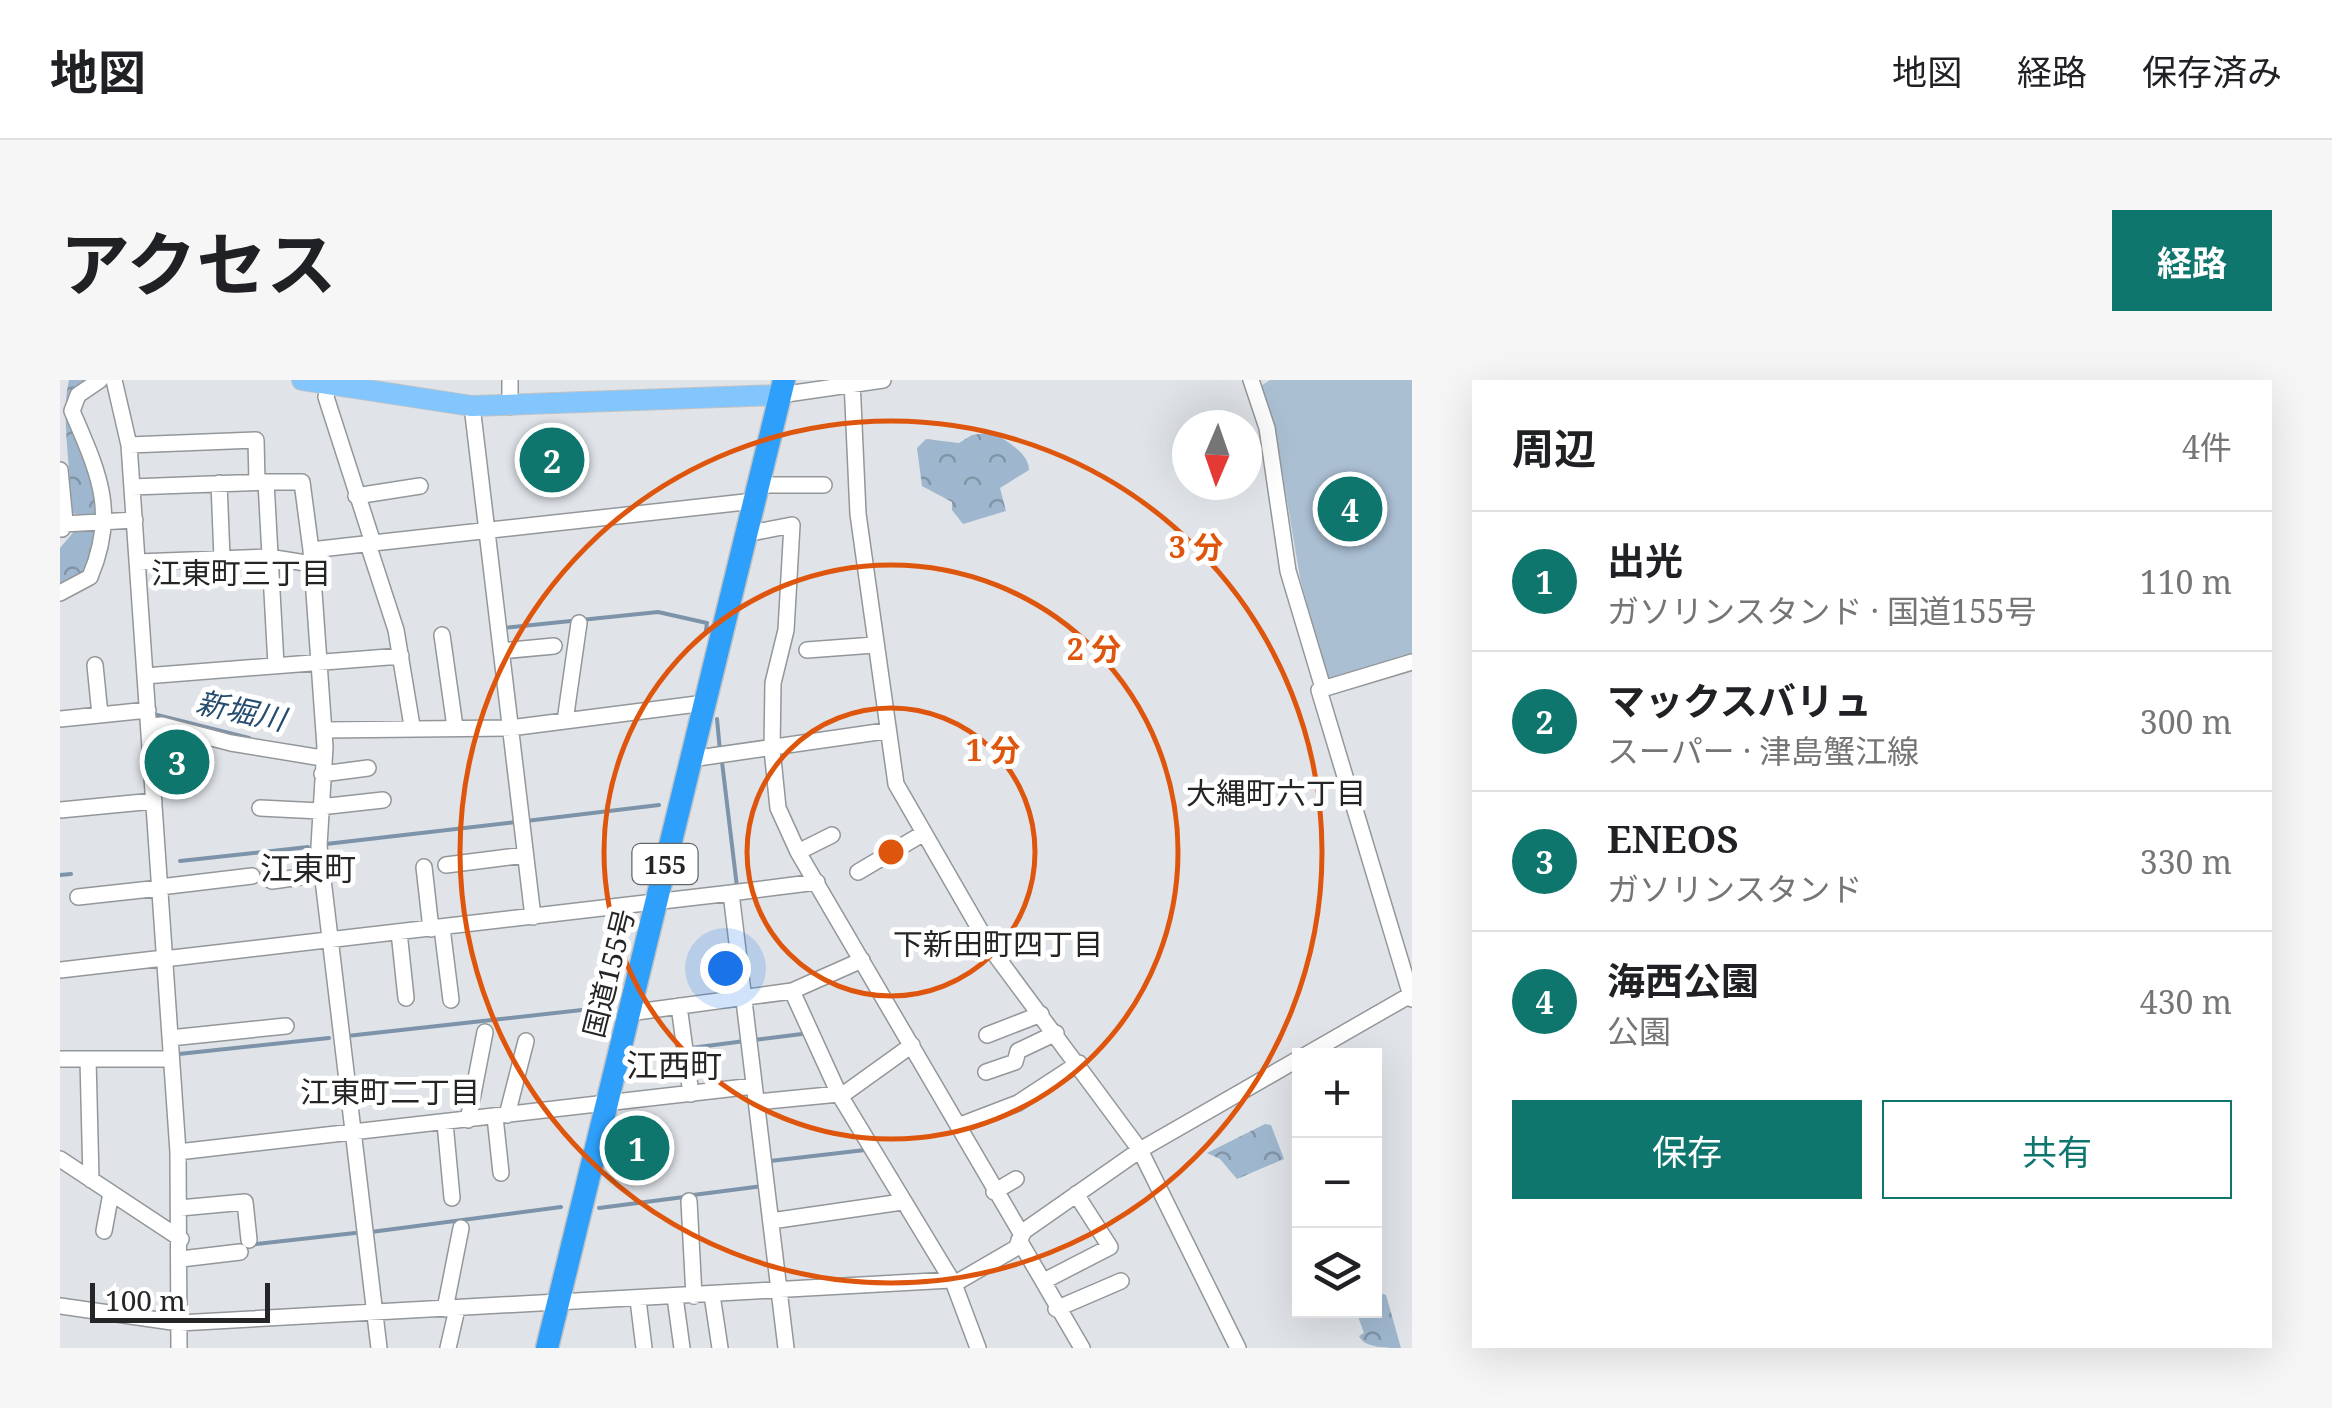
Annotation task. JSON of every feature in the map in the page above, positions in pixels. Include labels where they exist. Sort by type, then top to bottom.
[{"type":"highway","name":"国道155号","points":[[547,1348],[782,388]]},
{"type":"main road","points":[[302,380],[417,389],[472,406],[510,407],[678,389],[782,388]]},
{"type":"street","points":[[60,593],[90,577],[106,522],[100,478],[72,410],[78,395],[100,380]]},
{"type":"street","points":[[114,380],[130,445],[178,1152],[179,1348]]},
{"type":"street","points":[[510,380],[510,407]]},
{"type":"street","points":[[782,388],[883,380]]},
{"type":"street","points":[[1251,380],[1267,428],[1288,571],[1322,688],[1319,692],[1412,996],[1318,1048]]},
{"type":"street","points":[[330,382],[326,398],[401,656],[412,726]]},
{"type":"street","points":[[852,384],[858,514],[896,784],[992,949],[1140,1150],[1236,1348]]},
{"type":"street","points":[[472,406],[532,917]]},
{"type":"street","points":[[130,445],[256,440],[276,665]]},
{"type":"street","points":[[60,470],[62,528],[135,520]]},
{"type":"street","points":[[132,487],[302,482],[321,662],[322,874],[379,1348]]},
{"type":"street","points":[[219,484],[222,558]]},
{"type":"street","points":[[138,562],[312,557],[370,543],[824,485]]},
{"type":"street","points":[[356,496],[420,486]]},
{"type":"street","points":[[746,534],[792,526],[786,630],[773,683],[772,750],[778,808],[798,852],[958,1126],[1056,1309],[1082,1348]]},
{"type":"street","points":[[565,721],[579,623]]},
{"type":"street","points":[[442,635],[455,727]]},
{"type":"street","points":[[807,650],[874,645]]},
{"type":"street","points":[[501,651],[554,646]]},
{"type":"street","points":[[145,676],[401,656]]},
{"type":"street","points":[[1322,688],[1412,662]]},
{"type":"street","points":[[94,664],[100,715]]},
{"type":"street","points":[[324,730],[412,726],[510,728],[705,703]]},
{"type":"street","points":[[60,720],[100,715],[148,718],[322,766],[368,768]]},
{"type":"street","points":[[691,759],[886,731]]},
{"type":"street","points":[[260,808],[320,809],[383,800]]},
{"type":"street","points":[[60,810],[154,801]]},
{"type":"street","points":[[858,872],[924,833]]},
{"type":"street","points":[[798,852],[832,835]]},
{"type":"street","points":[[446,866],[525,855]]},
{"type":"street","points":[[424,867],[451,1000]]},
{"type":"street","points":[[272,881],[322,874]]},
{"type":"street","points":[[78,897],[252,876]]},
{"type":"street","points":[[60,970],[656,904],[817,882]]},
{"type":"street","points":[[731,892],[786,1348]]},
{"type":"street","points":[[399,932],[405,998]]},
{"type":"street","points":[[629,1013],[792,991],[862,960]]},
{"type":"street","points":[[792,991],[840,1095],[952,1282],[978,1348]]},
{"type":"street","points":[[679,1006],[691,1094]]},
{"type":"street","points":[[988,1035],[1041,1014]]},
{"type":"street","points":[[170,1038],[286,1026]]},
{"type":"street","points":[[468,1120],[485,1032]]},
{"type":"street","points":[[986,1072],[1015,1062],[1018,1051],[1056,1033]]},
{"type":"street","points":[[501,1173],[501,1116],[526,1041]]},
{"type":"street","points":[[178,1152],[691,1094],[840,1095],[912,1045]]},
{"type":"street","points":[[60,1058],[171,1060]]},
{"type":"street","points":[[88,1059],[91,1180]]},
{"type":"street","points":[[958,1126],[1018,1102],[1079,1063]]},
{"type":"street","points":[[60,1306],[179,1323],[952,1282],[1016,1248],[1021,1238],[1076,1194],[1140,1150],[1292,1063]]},
{"type":"street","points":[[445,1123],[452,1198]]},
{"type":"street","points":[[60,1159],[181,1240]]},
{"type":"street","points":[[994,1192],[1016,1178]]},
{"type":"street","points":[[104,1230],[111,1193]]},
{"type":"street","points":[[1044,1281],[1110,1247],[1076,1194]]},
{"type":"street","points":[[689,1201],[694,1296]]},
{"type":"street","points":[[180,1208],[245,1202],[244,1246],[180,1260]]},
{"type":"street","points":[[770,1220],[902,1202]]},
{"type":"street","points":[[448,1348],[461,1228]]},
{"type":"street","points":[[1056,1309],[1121,1281]]},
{"type":"street","points":[[712,1295],[720,1348]]},
{"type":"street","points":[[675,1298],[682,1348]]},
{"type":"street","points":[[638,1300],[644,1348]]},
{"type":"shaded area","points":[[1270,380],[1412,380],[1412,654],[1332,679],[1325,675],[1300,578],[1277,441],[1259,387]]},
{"type":"green space","points":[[69,380],[95,380],[75,392],[95,480],[97,518],[71,513],[66,411]]},
{"type":"green space","points":[[993,432],[1021,453],[1029,470],[1000,488],[1006,511],[963,524],[952,510],[952,502],[922,486],[917,448],[926,439],[959,443],[972,435]]},
{"type":"green space","points":[[77,528],[98,529],[84,575],[60,589],[60,548]]},
{"type":"green space","points":[[1265,1124],[1271,1125],[1284,1159],[1237,1179],[1220,1159],[1207,1153]]},
{"type":"green space","points":[[1382,1294],[1386,1295],[1401,1348],[1371,1345],[1359,1336],[1364,1333],[1359,1318],[1382,1318]]},
{"type":"waterway","points":[[503,628],[658,612],[707,623],[706,630]]},
{"type":"waterway","name":"新堀川","points":[[157,715],[249,738]]},
{"type":"waterway","points":[[717,719],[720,751]]},
{"type":"waterway","points":[[722,762],[737,887]]},
{"type":"waterway","points":[[526,821],[659,805]]},
{"type":"waterway","points":[[326,844],[516,822]]},
{"type":"waterway","points":[[180,861],[308,847]]},
{"type":"waterway","points":[[60,875],[71,874]]},
{"type":"waterway","points":[[347,1036],[609,1007]]},
{"type":"waterway","points":[[754,1040],[802,1034]]},
{"type":"waterway","points":[[179,1054],[329,1038]]},
{"type":"waterway","points":[[691,1048],[745,1041]]},
{"type":"waterway","points":[[770,1161],[865,1150]]},
{"type":"waterway","points":[[693,1195],[763,1186]]},
{"type":"waterway","points":[[599,1208],[684,1197]]},
{"type":"waterway","points":[[371,1232],[561,1207]]},
{"type":"waterway","points":[[239,1246],[355,1233]]},
{"type":"place","name":"マックスバリュ","points":[[552,460]]},
{"type":"place","name":"海西公園","points":[[1350,509]]},
{"type":"place","name":"ENEOS","points":[[177,762]]},
{"type":"place","name":"出光","points":[[637,1148]]},
{"type":"district","name":"江東町三丁目","points":[[241,572]]},
{"type":"district","name":"大縄町六丁目","points":[[1276,792]]},
{"type":"district","name":"江東町","points":[[308,867]]},
{"type":"district","name":"下新田町四丁目","points":[[998,943]]},
{"type":"district","name":"江西町","points":[[674,1064]]},
{"type":"district","name":"江東町二丁目","points":[[390,1091]]}]
